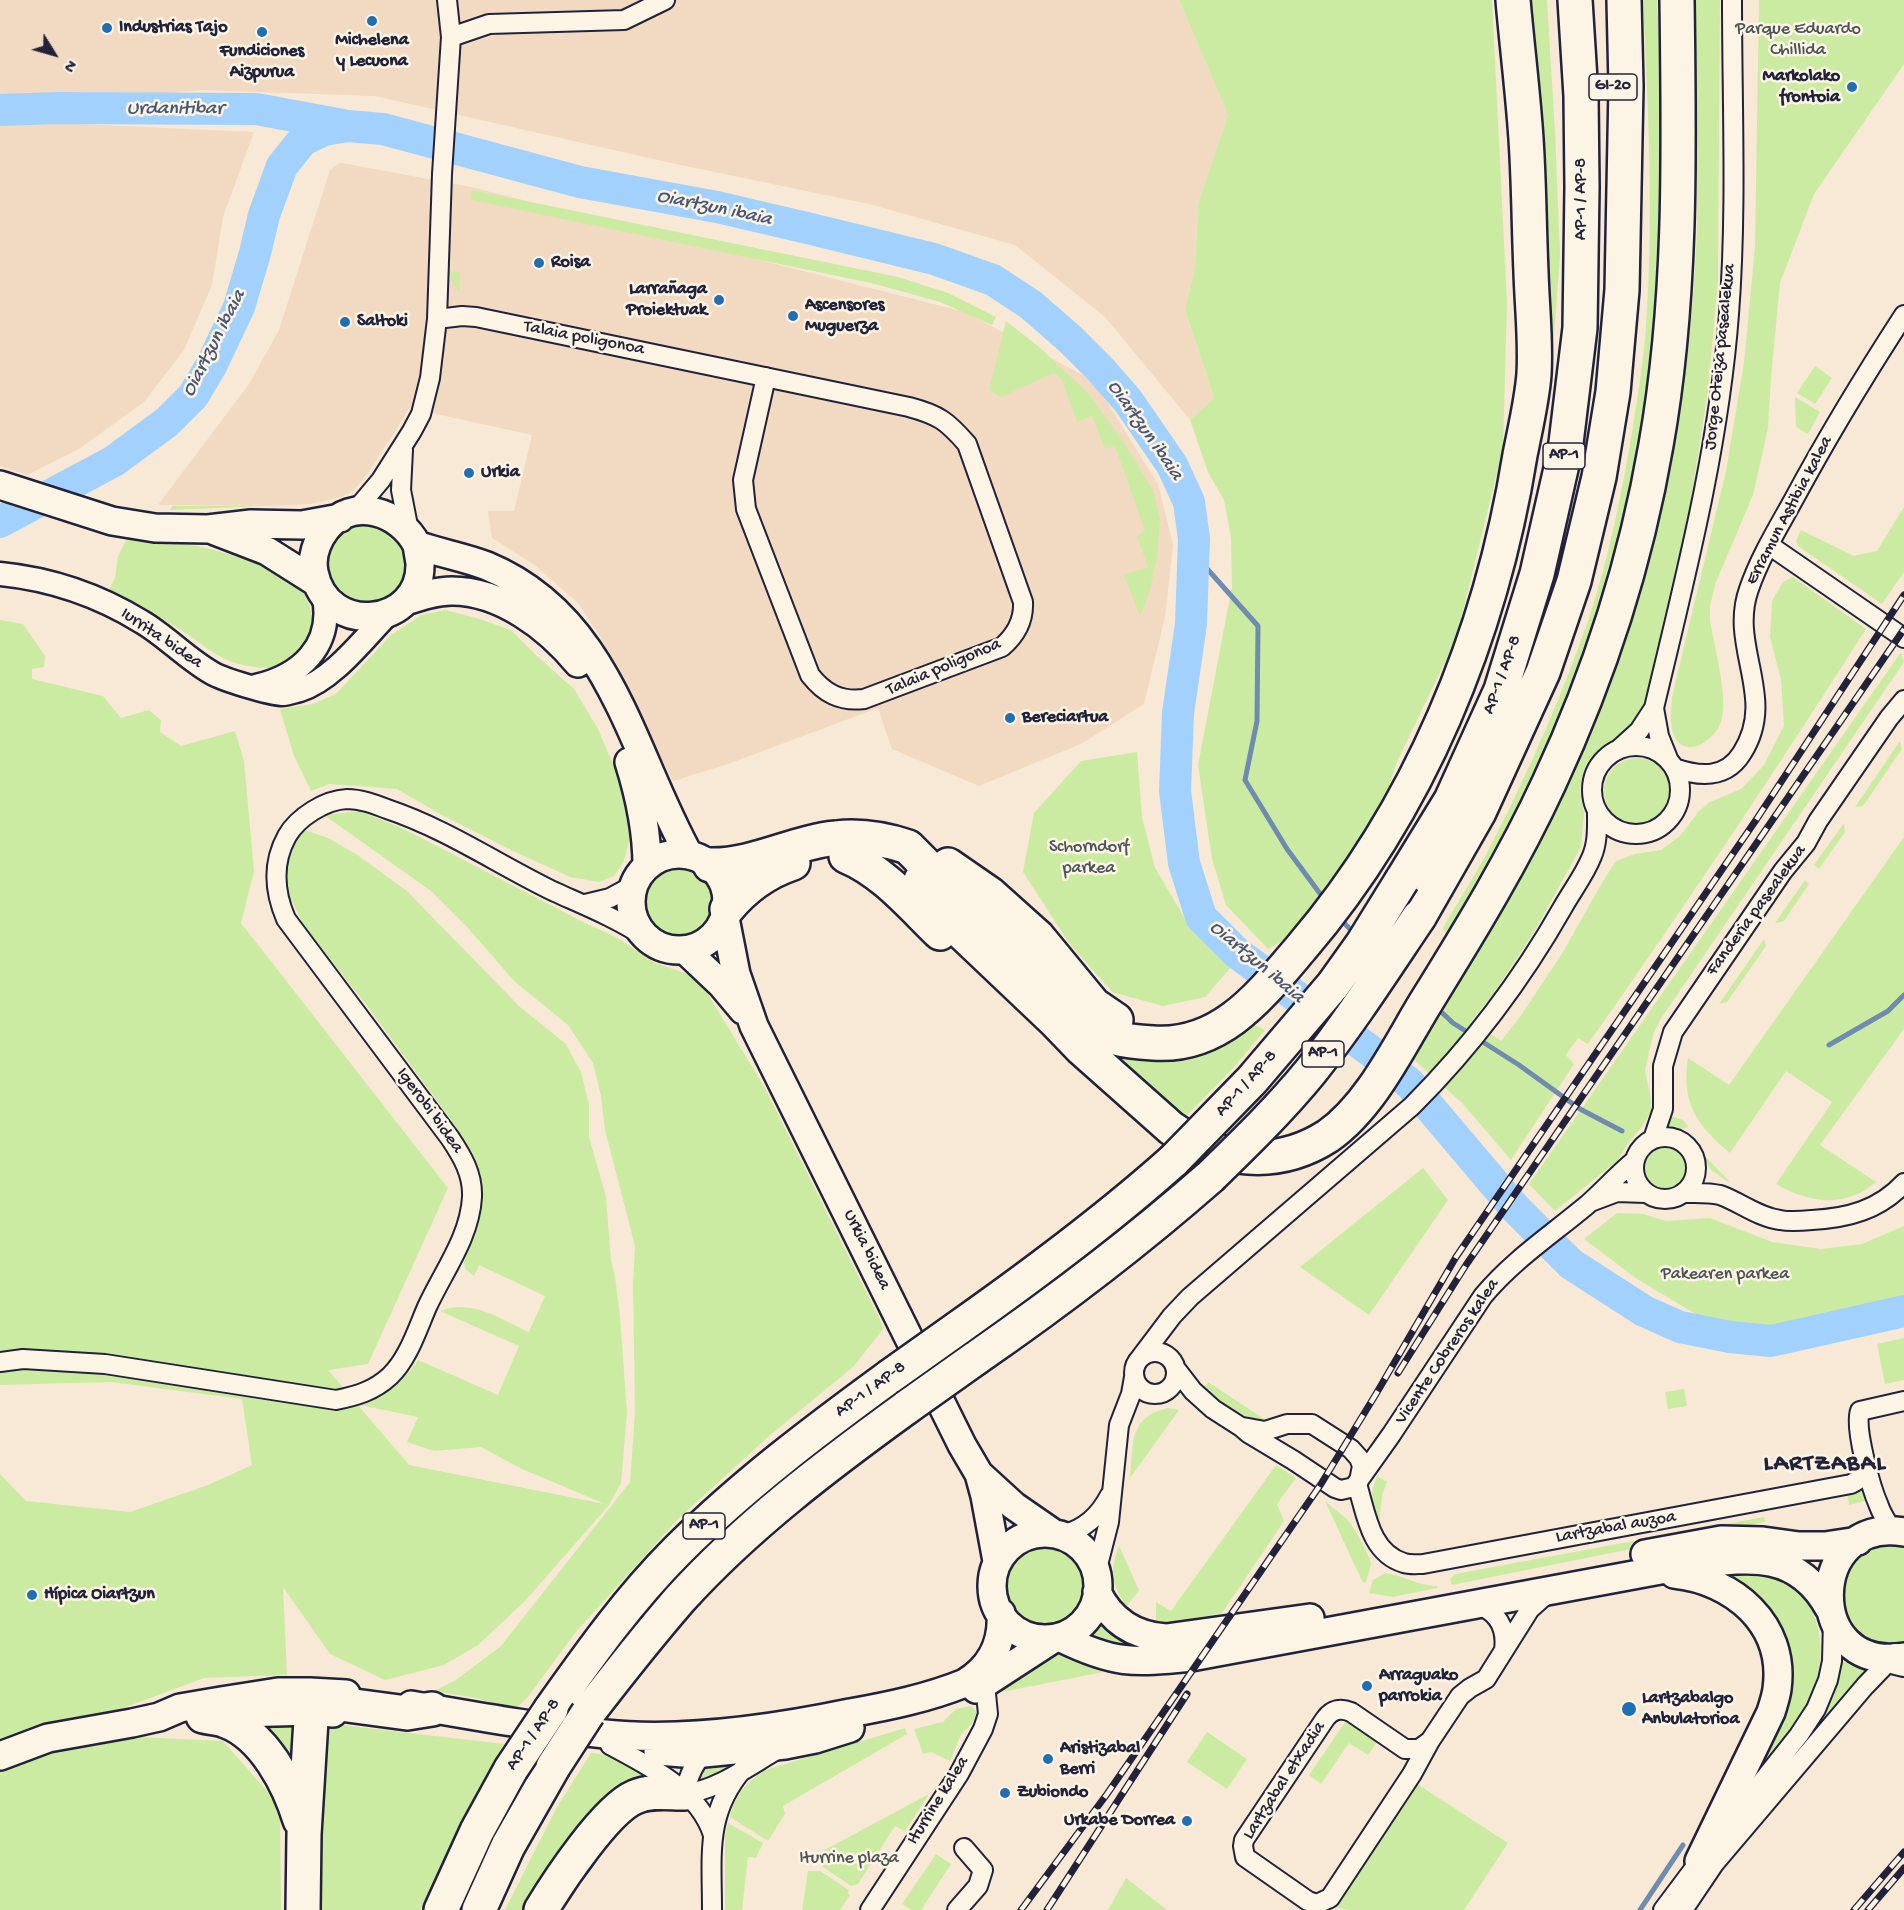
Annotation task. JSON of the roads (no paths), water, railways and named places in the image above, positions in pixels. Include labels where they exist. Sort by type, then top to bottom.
[{"type":"highway","points":[[726,914],[750,886],[777,869],[815,857],[859,855],[885,859],[898,864],[921,880],[966,920],[1061,1015],[1082,1022],[1104,1035],[1123,1041],[1167,1044],[1193,1041],[1217,1031],[1244,1010],[1263,991],[1315,932],[1377,848],[1399,810],[1450,704],[1482,619],[1511,510],[1534,374],[1526,139],[1513,0]]},
{"type":"highway","name":"AP-1 / AP-8","points":[[441,1910],[477,1831],[511,1769],[609,1629],[676,1552],[800,1442],[1024,1282],[1122,1207],[1174,1160],[1252,1080],[1333,985],[1363,943],[1451,800],[1501,690],[1537,574],[1565,451],[1580,316],[1581,96],[1575,0]]},
{"type":"highway","name":"GI-20","points":[[1606,0],[1624,175]]},
{"type":"highway","name":"AP-1 / AP-8","points":[[479,1910],[508,1846],[553,1767],[588,1713],[681,1598],[719,1560],[830,1463],[1090,1275],[1210,1177],[1268,1120],[1311,1071],[1352,1016],[1419,917],[1484,802],[1542,672],[1574,581],[1599,477],[1613,392],[1622,290],[1624,0]]},
{"type":"highway","points":[[1667,0],[1677,147]]},
{"type":"highway","points":[[846,855],[865,864],[882,877],[1008,1000],[1044,1027],[1082,1049],[1171,1128],[1203,1147],[1221,1153],[1257,1158],[1276,1156],[1311,1145],[1341,1126],[1382,1075],[1493,890],[1549,783],[1590,684],[1621,596],[1645,500],[1667,378],[1674,307],[1677,0]]},
{"type":"highway","points":[[699,860],[736,864],[834,838],[872,838],[908,847],[952,867],[990,894],[1038,937],[1098,1009],[1125,1024],[1193,1041]]},
{"type":"highway","points":[[908,847],[1000,938],[1061,1015],[1082,1049]]},
{"type":"highway","points":[[303,1910],[303,1834],[311,1720],[318,1704],[325,1702],[407,1713],[432,1709]]},
{"type":"highway","points":[[203,1716],[226,1721],[254,1740],[284,1778],[303,1834]]},
{"type":"highway","points":[[541,1910],[562,1877],[622,1804],[642,1795],[658,1792],[685,1793]]},
{"type":"main road","points":[[5,487],[132,525],[155,528],[208,529],[244,524],[302,525],[369,511],[384,514],[398,521],[413,538],[420,564],[416,584],[397,607]]},
{"type":"main road","points":[[320,590],[314,560],[319,539],[328,527],[347,515]]},
{"type":"main road","points":[[208,529],[267,551],[320,590],[337,610],[354,616],[372,618],[436,593],[451,591],[480,595],[527,617],[556,639],[569,652],[594,688],[625,751],[639,793],[645,821],[640,876],[631,908],[633,918],[645,937],[663,948],[685,950],[705,943],[713,936],[726,914],[724,885],[718,874],[699,860],[675,831],[615,693],[591,653],[559,614],[529,590],[487,566],[413,538]]},
{"type":"main road","points":[[640,876],[667,855],[699,860]]},
{"type":"main road","name":"Urkia bidea","points":[[726,914],[736,974],[754,1026],[962,1445],[979,1474],[990,1517],[997,1561]]},
{"type":"main road","name":"Urkia bidea","points":[[685,950],[722,986],[754,1026]]},
{"type":"main road","name":"Urkia bidea","points":[[979,1474],[1014,1506],[1058,1534]]},
{"type":"main road","points":[[1858,1541],[1825,1546],[1799,1546],[1735,1539],[1708,1541],[1294,1621],[1265,1623],[1166,1638],[1141,1634],[1119,1622],[1110,1613],[1097,1587],[1094,1571],[1082,1550],[1058,1534],[1039,1531],[1014,1540],[997,1561],[992,1582],[1001,1613],[1024,1634],[1034,1639],[1057,1639],[1117,1660],[1149,1662],[1191,1657],[1640,1573],[1713,1562],[1774,1562],[1803,1574],[1818,1589],[1843,1636],[1857,1648],[1873,1656],[1899,1659]]},
{"type":"main road","points":[[1831,1614],[1829,1582],[1833,1570],[1848,1548],[1869,1535],[1898,1532]]},
{"type":"main road","points":[[1640,1573],[1680,1575],[1713,1583],[1725,1589],[1738,1597],[1757,1616],[1770,1638],[1775,1655],[1777,1689],[1771,1712],[1699,1861]]},
{"type":"main road","points":[[159,1717],[174,1720],[227,1713],[314,1711],[499,1735],[683,1753],[785,1745],[814,1739],[953,1698],[985,1684],[1081,1626],[1095,1604],[1097,1587]]},
{"type":"main road","points":[[0,1756],[48,1738],[159,1717],[180,1708],[278,1692],[333,1692],[605,1734],[660,1737],[764,1728],[892,1705],[965,1683],[984,1669],[991,1659],[1000,1637],[1001,1613]]},
{"type":"street","points":[[347,515],[381,480],[403,447],[421,414],[427,396],[437,319],[451,37],[447,0]]},
{"type":"street","points":[[451,37],[489,24],[624,20],[665,0]]},
{"type":"street","name":"Jorge Oteiza pasealekua","points":[[1618,750],[1639,731],[1654,708],[1703,498],[1723,377],[1733,253],[1732,0]]},
{"type":"street","name":"Erramun Astibia kalea","points":[[1676,809],[1690,789],[1709,775],[1724,771],[1736,762],[1744,751],[1753,729],[1756,704],[1756,692],[1745,648],[1744,609],[1748,590],[1769,545],[1824,445],[1904,315]]},
{"type":"street","name":"Talaia poligonoa","points":[[437,319],[476,317],[766,376],[933,413],[951,425],[967,444],[1023,602],[1020,625],[1002,647],[864,699],[851,701],[831,695],[819,688],[810,675],[746,509],[743,480],[766,376]]},
{"type":"street","points":[[403,447],[401,490],[413,538]]},
{"type":"street","points":[[1769,545],[1904,638]]},
{"type":"street","name":"Iurrita bidea","points":[[0,574],[50,582],[80,591],[142,622],[212,674],[282,694],[301,690],[339,666],[397,607]]},
{"type":"street","points":[[252,687],[276,681],[285,676],[301,666],[317,647],[326,619],[320,590]]},
{"type":"street","name":"Fanderia pasealekua","points":[[1653,1139],[1663,1109],[1663,1066],[1673,1032],[1783,871],[1806,843],[1818,821],[1889,718],[1904,700]]},
{"type":"street","name":"Jorge Oteiza pasealekua","points":[[1654,708],[1659,736],[1671,765]]},
{"type":"street","points":[[1097,1587],[1098,1564],[1109,1522],[1116,1440],[1131,1394],[1135,1366],[1190,1297],[1376,1138],[1445,1073],[1506,998],[1542,944],[1592,856],[1597,834],[1597,811],[1592,791],[1596,771],[1609,755],[1618,750],[1640,746],[1661,754],[1671,765],[1680,788],[1676,809],[1664,824],[1656,829],[1638,835],[1629,834],[1610,826],[1597,811]]},
{"type":"street","points":[[1671,765],[1692,774],[1709,775]]},
{"type":"street","name":"Igerobi bidea","points":[[0,1362],[23,1359],[105,1364],[336,1400],[358,1395],[375,1387],[391,1375],[409,1348],[457,1249],[469,1217],[472,1196],[470,1176],[463,1157],[450,1138],[286,919],[276,887],[278,853],[294,825],[310,813],[330,803],[347,799],[366,801],[419,820],[556,892],[616,919],[645,937]]},
{"type":"street","points":[[1592,856],[1609,843],[1629,834]]},
{"type":"street","points":[[585,904],[610,898],[640,876]]},
{"type":"street","points":[[1683,1193],[1689,1187],[1696,1171],[1692,1154],[1680,1141],[1672,1138],[1653,1139],[1643,1146],[1634,1161],[1636,1182],[1652,1197],[1668,1199],[1683,1193],[1718,1195],[1779,1220],[1836,1218],[1864,1212],[1880,1203],[1904,1183]]},
{"type":"street","name":"Vicente Cobreros kalea","points":[[1352,1486],[1389,1438],[1483,1296],[1499,1277],[1589,1203],[1634,1161]]},
{"type":"street","name":"Vicente Cobreros kalea","points":[[1589,1203],[1617,1192],[1645,1192]]},
{"type":"street","points":[[1124,1410],[1139,1400],[1168,1390],[1175,1381],[1173,1363],[1166,1340],[1168,1323]]},
{"type":"street","points":[[1141,1357],[1158,1352],[1173,1363],[1193,1390],[1213,1409],[1335,1488],[1352,1486]]},
{"type":"street","points":[[1134,1377],[1142,1390],[1188,1399],[1213,1409]]},
{"type":"street","points":[[1898,1532],[1879,1507],[1865,1461],[1858,1418],[1860,1411],[1904,1401]]},
{"type":"street","points":[[1241,1427],[1265,1431],[1287,1424],[1312,1424],[1351,1449],[1361,1451],[1389,1438]]},
{"type":"street","points":[[1293,1460],[1287,1452],[1286,1441],[1295,1429],[1305,1424]]},
{"type":"street","name":"Lartzabal auzoa","points":[[1351,1449],[1359,1458],[1362,1466],[1362,1474],[1352,1486],[1369,1528],[1387,1555],[1405,1564],[1423,1564],[1851,1484],[1860,1479],[1865,1471],[1865,1461]]},
{"type":"street","points":[[1058,1534],[1073,1532],[1092,1521],[1100,1513],[1111,1494]]},
{"type":"street","name":"Lartzabal etxadia","points":[[1430,1742],[1419,1749],[1405,1749],[1351,1712],[1342,1709],[1332,1712],[1325,1719],[1245,1840],[1243,1846],[1245,1857],[1308,1901],[1317,1904],[1333,1895],[1460,1696],[1486,1679],[1535,1602],[1556,1589]]},
{"type":"street","points":[[1476,1604],[1484,1607],[1497,1618],[1504,1633],[1504,1650]]},
{"type":"street","points":[[1663,1910],[1799,1735],[1816,1709],[1828,1680],[1832,1661],[1831,1614]]},
{"type":"street","points":[[1683,1910],[1714,1864],[1865,1686],[1899,1659]]},
{"type":"street","name":"Iturrine kalea","points":[[870,1910],[954,1781],[983,1729],[988,1713],[985,1684]]},
{"type":"street","points":[[685,1793],[690,1773],[704,1752],[716,1743],[745,1737],[764,1728]]},
{"type":"street","points":[[610,1745],[649,1767],[685,1793],[703,1811],[713,1835]]},
{"type":"street","points":[[685,1793],[704,1790],[722,1782],[785,1745]]},
{"type":"street","points":[[712,1910],[714,1823],[722,1799],[743,1769]]},
{"type":"street","points":[[957,1910],[978,1886],[982,1870],[964,1848]]},
{"type":"waterway","name":"Urdanitibar","points":[[0,110],[256,109],[343,125]]},
{"type":"waterway","name":"Oiartzun ibaia","points":[[0,522],[114,461],[167,422],[193,396],[211,366],[239,307],[264,215],[282,166],[303,140],[324,130],[348,126],[383,129],[580,182],[717,207],[934,259],[993,280],[1031,305],[1101,370],[1128,401],[1172,465],[1189,502],[1194,539],[1191,624],[1178,713],[1175,791],[1184,863],[1201,917],[1237,953],[1372,1052],[1410,1084],[1515,1208],[1571,1264],[1644,1311],[1680,1327],[1730,1337],[1771,1341],[1904,1311]]},
{"type":"waterway","points":[[1194,554],[1258,626],[1257,721],[1245,780],[1287,849],[1324,899]]},
{"type":"waterway","points":[[1339,918],[1356,935]]},
{"type":"waterway","points":[[1829,1045],[1888,1011],[1904,995]]},
{"type":"waterway","points":[[1435,1006],[1453,1023],[1519,1065],[1580,1109],[1622,1131]]},
{"type":"waterway","points":[[1640,1910],[1683,1845]]},
{"type":"railway","points":[[1021,1910],[1107,1794],[1321,1484],[1456,1257],[1756,820],[1904,595]]},
{"type":"railway","points":[[1398,1373],[1466,1265],[1904,629]]},
{"type":"railway","points":[[1047,1910],[1187,1694]]},
{"type":"railway","points":[[1854,1910],[1904,1852]]},
{"type":"railway","points":[[1868,1910],[1904,1868]]},
{"type":"place","name":"Michelena y Lecuona","points":[[372,21]]},
{"type":"place","name":"Industrias Tajo","points":[[107,28]]},
{"type":"place","name":"Fundiciones Aizpurua","points":[[262,32]]},
{"type":"place","name":"Markolako frontoia","points":[[1852,87]]},
{"type":"place","name":"Roisa","points":[[539,263]]},
{"type":"place","name":"Larrañaga Proiektuak","points":[[719,300]]},
{"type":"place","name":"Ascensores Muguerza","points":[[793,316]]},
{"type":"place","name":"Saltoki","points":[[345,322]]},
{"type":"place","name":"Urkia","points":[[469,473]]},
{"type":"place","name":"Bereciartua","points":[[1010,718]]},
{"type":"place","name":"Hípica Oiartzun","points":[[32,1595]]},
{"type":"place","name":"Arraguako parrokia","points":[[1367,1686]]},
{"type":"place","name":"Lartzabalgo Anbulatorioa","points":[[1629,1709]]},
{"type":"place","name":"Aristizabal Berri","points":[[1048,1759]]},
{"type":"place","name":"Zubiondo","points":[[1005,1793]]},
{"type":"place","name":"Urkabe Dorrea","points":[[1187,1821]]},
{"type":"district","name":"LARTZABAL","points":[[1825,1465]]},
{"type":"park label","name":"Parque Eduardo Chillida","points":[[1798,40]]},
{"type":"park label","name":"Schorndorf parkea","points":[[1089,858]]},
{"type":"park label","name":"Pakearen parkea","points":[[1725,1275]]},
{"type":"park label","name":"Iturrine plaza","points":[[849,1859]]}]
